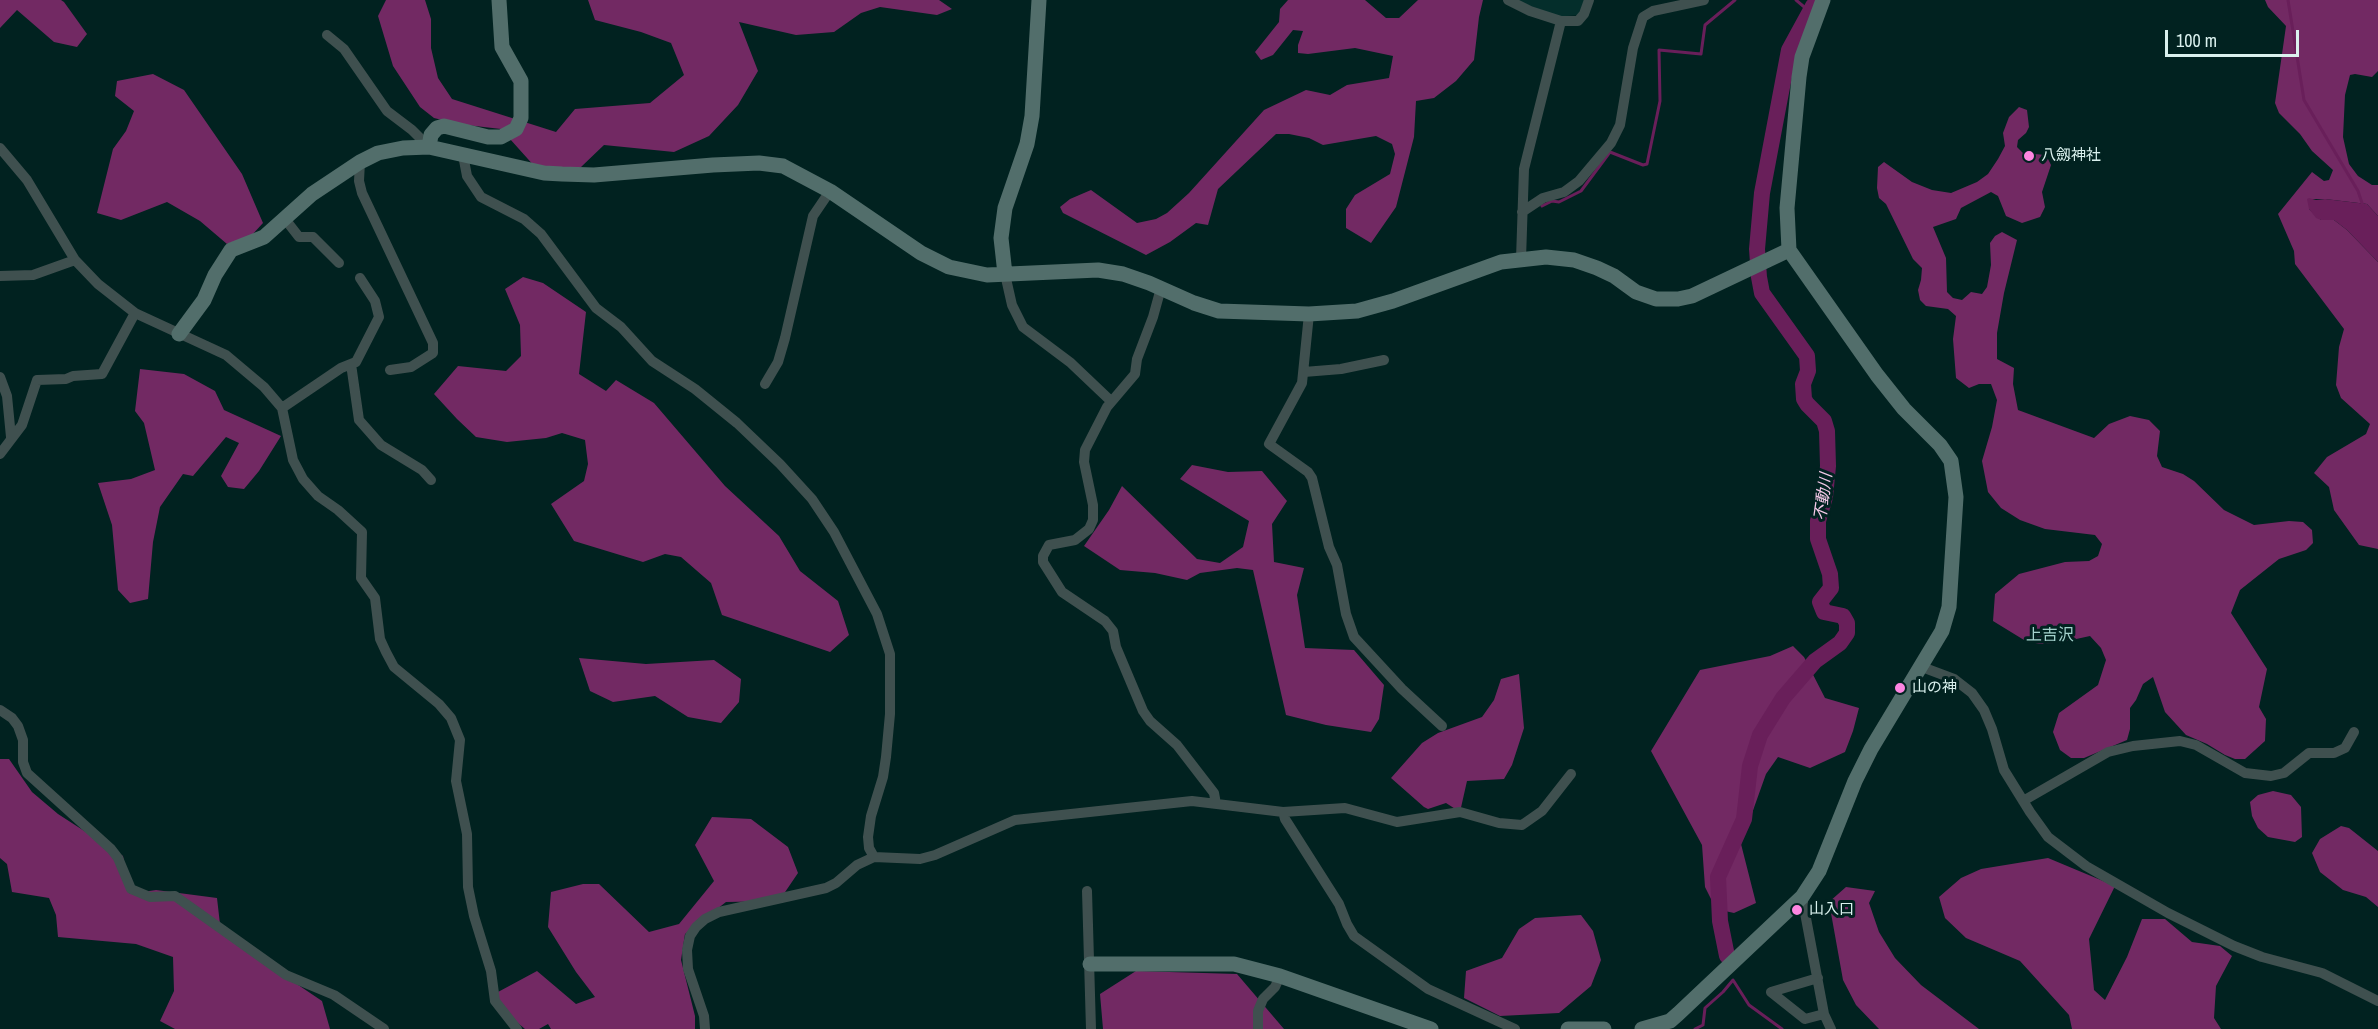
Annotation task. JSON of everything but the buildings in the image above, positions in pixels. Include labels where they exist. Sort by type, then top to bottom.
[{"type":"street","points":[[429,147],[431,135],[437,128],[444,126],[488,137],[501,137],[516,129],[521,118],[521,81],[502,47],[499,0]]},
{"type":"street","points":[[1039,0],[1032,116],[1027,144],[1005,208],[1001,238],[1005,274],[1012,306],[1023,327],[1071,363],[1111,401]]},
{"type":"street","points":[[1508,0],[1530,11],[1561,21],[1578,21],[1584,14],[1589,0]]},
{"type":"street","points":[[1522,212],[1543,198],[1564,192],[1579,181],[1611,143],[1620,125],[1633,48],[1643,17],[1653,11],[1704,0]]},
{"type":"street","points":[[1642,1029],[1659,1027],[1678,1014],[1802,897],[1820,871],[1855,781],[1871,749],[1942,631],[1949,607],[1956,497],[1951,461],[1940,445],[1904,409],[1783,253],[1802,57],[1823,0]]},
{"type":"street","points":[[1521,259],[1524,169],[1561,21]]},
{"type":"street","points":[[327,35],[344,49],[387,111],[412,130],[429,147]]},
{"type":"street","points":[[179,334],[204,300],[215,275],[231,250],[264,237],[312,194],[360,162],[378,153],[403,147],[429,147],[544,173],[594,175],[759,163],[783,166],[830,190],[921,253],[948,267],[987,275],[1098,270],[1123,274],[1219,311],[1309,314],[1357,311],[1384,304],[1470,271],[1501,262],[1546,257],[1574,260],[1614,276],[1636,292],[1656,299],[1678,299],[1692,296],[1783,253]]},
{"type":"street","points":[[0,148],[27,180],[75,260],[103,289],[135,313],[226,355],[264,387],[282,408],[293,460],[303,479],[318,496],[339,510],[362,532],[361,578],[375,598],[380,639],[386,652],[394,667],[439,704],[451,718],[460,740],[456,781],[467,834],[468,887],[474,916],[491,971],[495,1001],[517,1029]]},
{"type":"street","points":[[463,155],[467,176],[481,197],[524,219],[541,234],[596,308],[621,327],[652,361],[695,389],[737,423],[812,499],[834,532],[878,614],[890,654],[890,714],[886,757],[868,837],[869,848],[874,857]]},
{"type":"street","points":[[360,162],[359,181],[362,193],[433,343],[433,353],[411,367],[390,370]]},
{"type":"street","points":[[765,384],[778,362],[785,338],[813,216],[830,190]]},
{"type":"street","points":[[285,219],[299,237],[313,237],[339,263]]},
{"type":"street","points":[[0,276],[33,275],[75,260]]},
{"type":"street","points":[[282,408],[341,368],[356,362],[380,317],[375,301],[360,278]]},
{"type":"street","points":[[1161,288],[1137,359],[1135,374],[1111,401],[1085,450],[1084,462],[1093,505],[1093,520],[1089,529],[1075,540],[1049,545],[1043,556],[1043,562],[1062,592],[1105,621],[1113,631],[1116,647],[1143,711],[1150,721],[1177,745],[1214,793],[1216,804]]},
{"type":"street","points":[[0,454],[22,425],[37,380],[102,374],[135,313]]},
{"type":"street","points":[[1309,314],[1304,372],[1297,394],[1269,444],[1308,472],[1312,478],[1329,547],[1337,565],[1346,614],[1354,637],[1402,689],[1442,726]]},
{"type":"street","points":[[1304,372],[1341,369],[1384,360]]},
{"type":"street","points":[[351,363],[359,420],[381,445],[422,471],[431,480]]},
{"type":"street","points":[[0,377],[7,396],[11,437]]},
{"type":"street","points":[[1922,667],[1954,679],[1972,693],[1984,710],[2004,770],[2023,801],[2048,837],[2086,866],[2168,914],[2234,946],[2262,957],[2322,973],[2378,1001]]},
{"type":"street","points":[[0,710],[12,718],[18,726],[23,740],[23,762],[27,772],[111,849],[118,858],[131,888],[150,897],[174,896],[286,975],[334,995],[384,1029]]},
{"type":"street","points":[[2023,801],[2108,752],[2133,746],[2180,741],[2196,745],[2245,773],[2271,776],[2284,773],[2309,753],[2334,753],[2345,748],[2354,732]]},
{"type":"street","points":[[705,1029],[705,1016],[688,969],[687,950],[690,936],[696,927],[719,912],[826,888],[836,884],[857,865],[874,857],[920,859],[935,855],[1015,820],[1192,801],[1284,812],[1345,808],[1397,822],[1460,812],[1499,823],[1522,825],[1542,811],[1571,774]]},
{"type":"street","points":[[1284,812],[1285,819],[1340,903],[1354,936],[1428,989],[1515,1029]]},
{"type":"street","points":[[1087,891],[1091,1029]]},
{"type":"street","points":[[1802,897],[1824,1014],[1830,1029]]},
{"type":"street","points":[[1090,964],[1234,964],[1280,976],[1431,1029]]},
{"type":"street","points":[[1258,1029],[1258,1011],[1263,999],[1275,987],[1280,976]]},
{"type":"street","points":[[1818,978],[1771,992],[1805,1019],[1824,1014]]},
{"type":"street","points":[[1568,1029],[1604,1029]]},
{"type":"shaded area","points":[[0,0],[61,0],[87,34],[77,47],[54,42],[17,10],[0,28]]},
{"type":"shaded area","points":[[386,0],[425,0],[431,19],[431,48],[438,78],[452,99],[556,132],[575,109],[650,103],[684,75],[671,43],[641,32],[595,20],[588,0],[939,0],[952,9],[937,15],[880,7],[861,13],[834,32],[796,35],[739,22],[758,71],[738,105],[709,136],[674,152],[604,145],[581,167],[536,168],[501,129],[458,124],[434,118],[420,107],[393,66],[378,16]]},
{"type":"shaded area","points":[[1288,0],[1365,0],[1386,18],[1399,18],[1418,0],[1483,0],[1474,60],[1456,81],[1434,98],[1416,101],[1414,137],[1396,207],[1371,243],[1346,228],[1346,209],[1355,195],[1390,174],[1395,154],[1392,144],[1376,136],[1323,145],[1309,138],[1276,134],[1218,189],[1208,225],[1196,223],[1170,242],[1146,255],[1063,213],[1060,207],[1070,199],[1091,190],[1137,223],[1156,219],[1167,213],[1189,193],[1264,110],[1306,90],[1330,95],[1347,85],[1389,78],[1393,56],[1355,48],[1308,54],[1298,53],[1303,31],[1293,30],[1273,55],[1261,60],[1255,52],[1279,22],[1280,9]]},
{"type":"shaded area","points":[[1514,0],[1587,0],[1578,15],[1555,17]]},
{"type":"shaded area","points":[[2265,0],[2378,0],[2378,71],[2372,77],[2350,75],[2345,95],[2343,137],[2349,164],[2358,176],[2372,185],[2378,185],[2378,216],[2367,204],[2325,199],[2311,199],[2309,209],[2321,220],[2334,220],[2378,262],[2378,549],[2359,545],[2334,510],[2329,487],[2314,473],[2327,457],[2366,434],[2370,424],[2341,398],[2336,385],[2339,347],[2344,329],[2295,264],[2294,251],[2278,214],[2312,172],[2324,181],[2329,180],[2333,170],[2312,151],[2300,134],[2279,113],[2275,103],[2286,26],[2268,7]]},
{"type":"shaded area","points":[[153,74],[184,90],[242,174],[263,223],[251,236],[227,244],[200,221],[167,202],[121,220],[97,213],[113,149],[126,131],[134,111],[115,96],[117,81]]},
{"type":"shaded area","points":[[2019,107],[2027,110],[2029,127],[2018,140],[2017,147],[2023,153],[2046,155],[2051,165],[2042,192],[2045,207],[2040,217],[2022,223],[2006,216],[1998,196],[1991,192],[1961,208],[1956,219],[1933,227],[1946,258],[1947,292],[1953,298],[1962,300],[1971,292],[1982,294],[1987,287],[1991,265],[1990,243],[1995,236],[2002,232],[2017,240],[1997,333],[1997,359],[2014,368],[2013,384],[2018,410],[2094,438],[2109,424],[2130,416],[2149,420],[2160,431],[2157,456],[2162,467],[2183,474],[2194,481],[2224,510],[2254,525],[2289,521],[2303,522],[2312,530],[2313,543],[2306,550],[2279,559],[2240,590],[2231,613],[2267,669],[2259,707],[2266,719],[2265,741],[2245,759],[2235,759],[2225,755],[2186,735],[2165,712],[2153,677],[2143,684],[2130,708],[2130,729],[2127,740],[2084,758],[2071,758],[2060,750],[2053,732],[2059,713],[2098,685],[2106,660],[2101,648],[2090,636],[2058,643],[2039,644],[2024,640],[1993,621],[1995,594],[2019,574],[2065,562],[2089,561],[2098,556],[2102,544],[2095,535],[2045,529],[2020,520],[2001,508],[1988,492],[1982,461],[1997,400],[1991,384],[1979,384],[1969,388],[1956,378],[1953,339],[1956,316],[1948,309],[1926,306],[1920,300],[1918,290],[1922,268],[1913,259],[1886,204],[1879,198],[1878,167],[1884,162],[1912,182],[1932,190],[1951,193],[1977,182],[1988,174],[1998,159],[2005,146],[2003,133],[2009,117]]},
{"type":"shaded area","points":[[2307,199],[2367,204],[2378,216],[2378,262],[2334,220],[2316,218],[2309,209]]},
{"type":"shaded area","points":[[523,277],[543,283],[586,312],[579,374],[606,391],[616,380],[654,403],[725,486],[779,536],[800,571],[838,601],[849,635],[830,652],[722,615],[711,583],[681,557],[665,554],[643,562],[574,541],[551,504],[584,481],[588,464],[585,440],[562,433],[546,438],[507,442],[476,437],[434,394],[458,366],[506,371],[521,356],[520,325],[505,289]]},
{"type":"shaded area","points":[[140,369],[184,374],[215,391],[224,410],[281,436],[259,471],[244,489],[228,487],[221,476],[239,443],[226,437],[193,476],[183,474],[160,507],[153,542],[148,599],[130,603],[118,590],[112,525],[98,483],[131,479],[155,470],[144,423],[135,411]]},
{"type":"shaded area","points":[[1192,465],[1228,472],[1262,471],[1287,501],[1272,524],[1274,562],[1304,568],[1297,595],[1305,648],[1354,650],[1384,685],[1379,719],[1371,732],[1326,725],[1286,715],[1253,570],[1237,568],[1200,573],[1187,580],[1155,573],[1120,570],[1084,546],[1109,510],[1122,486],[1197,559],[1220,563],[1243,547],[1249,521],[1180,479]]},
{"type":"shaded area","points":[[1793,646],[1804,657],[1825,698],[1859,708],[1853,731],[1845,752],[1810,768],[1778,757],[1766,774],[1741,844],[1756,903],[1734,913],[1716,909],[1705,887],[1702,845],[1651,751],[1700,670],[1770,656]]},
{"type":"shaded area","points":[[579,658],[646,664],[714,660],[741,679],[739,702],[721,723],[688,717],[655,696],[613,702],[590,691]]},
{"type":"shaded area","points":[[1519,674],[1524,728],[1512,765],[1504,779],[1467,781],[1460,812],[1446,803],[1428,809],[1391,778],[1422,743],[1438,733],[1482,717],[1494,700],[1501,679]]},
{"type":"shaded area","points":[[0,759],[9,759],[32,792],[58,814],[123,856],[130,894],[156,890],[217,898],[221,933],[322,1001],[330,1029],[175,1029],[160,1021],[174,991],[173,957],[136,944],[58,937],[56,915],[49,898],[12,892],[7,864],[0,858]]},
{"type":"shaded area","points":[[2273,791],[2291,795],[2301,807],[2302,837],[2295,842],[2268,837],[2258,828],[2252,816],[2250,802],[2258,795]]},
{"type":"shaded area","points":[[712,817],[751,819],[788,847],[798,873],[779,901],[726,902],[685,934],[681,960],[695,1016],[695,1029],[551,1029],[548,1024],[539,1029],[525,1029],[500,1008],[498,992],[537,971],[576,1004],[595,997],[576,972],[548,927],[551,892],[583,884],[599,884],[649,932],[679,924],[714,881],[695,845]]},
{"type":"shaded area","points":[[2341,826],[2349,828],[2378,851],[2378,907],[2366,897],[2343,890],[2320,872],[2312,853],[2320,839]]},
{"type":"shaded area","points":[[2048,858],[2115,886],[2089,939],[2094,990],[2105,1000],[2127,957],[2142,919],[2165,919],[2192,942],[2220,946],[2232,956],[2216,986],[2214,1018],[2221,1029],[2072,1029],[2069,1015],[2020,961],[1966,938],[1945,918],[1939,897],[1961,878],[1981,869]]},
{"type":"shaded area","points":[[1846,887],[1875,891],[1869,903],[1879,932],[1895,958],[1921,985],[1979,1029],[1879,1029],[1856,1005],[1843,980],[1829,902]]},
{"type":"shaded area","points":[[1581,915],[1593,931],[1601,960],[1591,986],[1559,1013],[1500,1016],[1464,998],[1466,971],[1502,958],[1519,929],[1535,918]]},
{"type":"shaded area","points":[[1136,971],[1237,974],[1284,1029],[1103,1029],[1100,994]]},
{"type":"waterway","points":[[1542,206],[1552,201],[1559,202],[1581,191],[1610,152],[1643,165],[1647,164],[1660,101],[1659,50],[1701,54],[1705,25],[1735,0]]},
{"type":"waterway","points":[[1796,0],[1809,11]]},
{"type":"waterway","points":[[2288,0],[2304,100],[2358,191],[2363,206]]},
{"type":"waterway","name":"不動川","points":[[1727,956],[1720,921],[1718,877],[1744,819],[1750,766],[1760,735],[1783,698],[1815,661],[1840,643],[1847,633],[1847,623],[1843,616],[1824,612],[1820,602],[1831,588],[1830,574],[1818,539],[1818,521],[1825,497],[1828,466],[1827,431],[1824,421],[1804,399],[1803,384],[1808,371],[1807,356],[1762,293],[1757,249],[1762,193],[1789,50],[1813,6]]},
{"type":"waterway","name":"不動川","points":[[1695,1029],[1703,1025],[1705,1008],[1733,980],[1749,1005],[1782,1029]]},
{"type":"place","name":"八劔神社","points":[[2029,156]]},
{"type":"place","name":"山の神","points":[[1900,688]]},
{"type":"place","name":"山入口","points":[[1797,910]]},
{"type":"district","name":"上吉沢","points":[[2050,636]]}]
